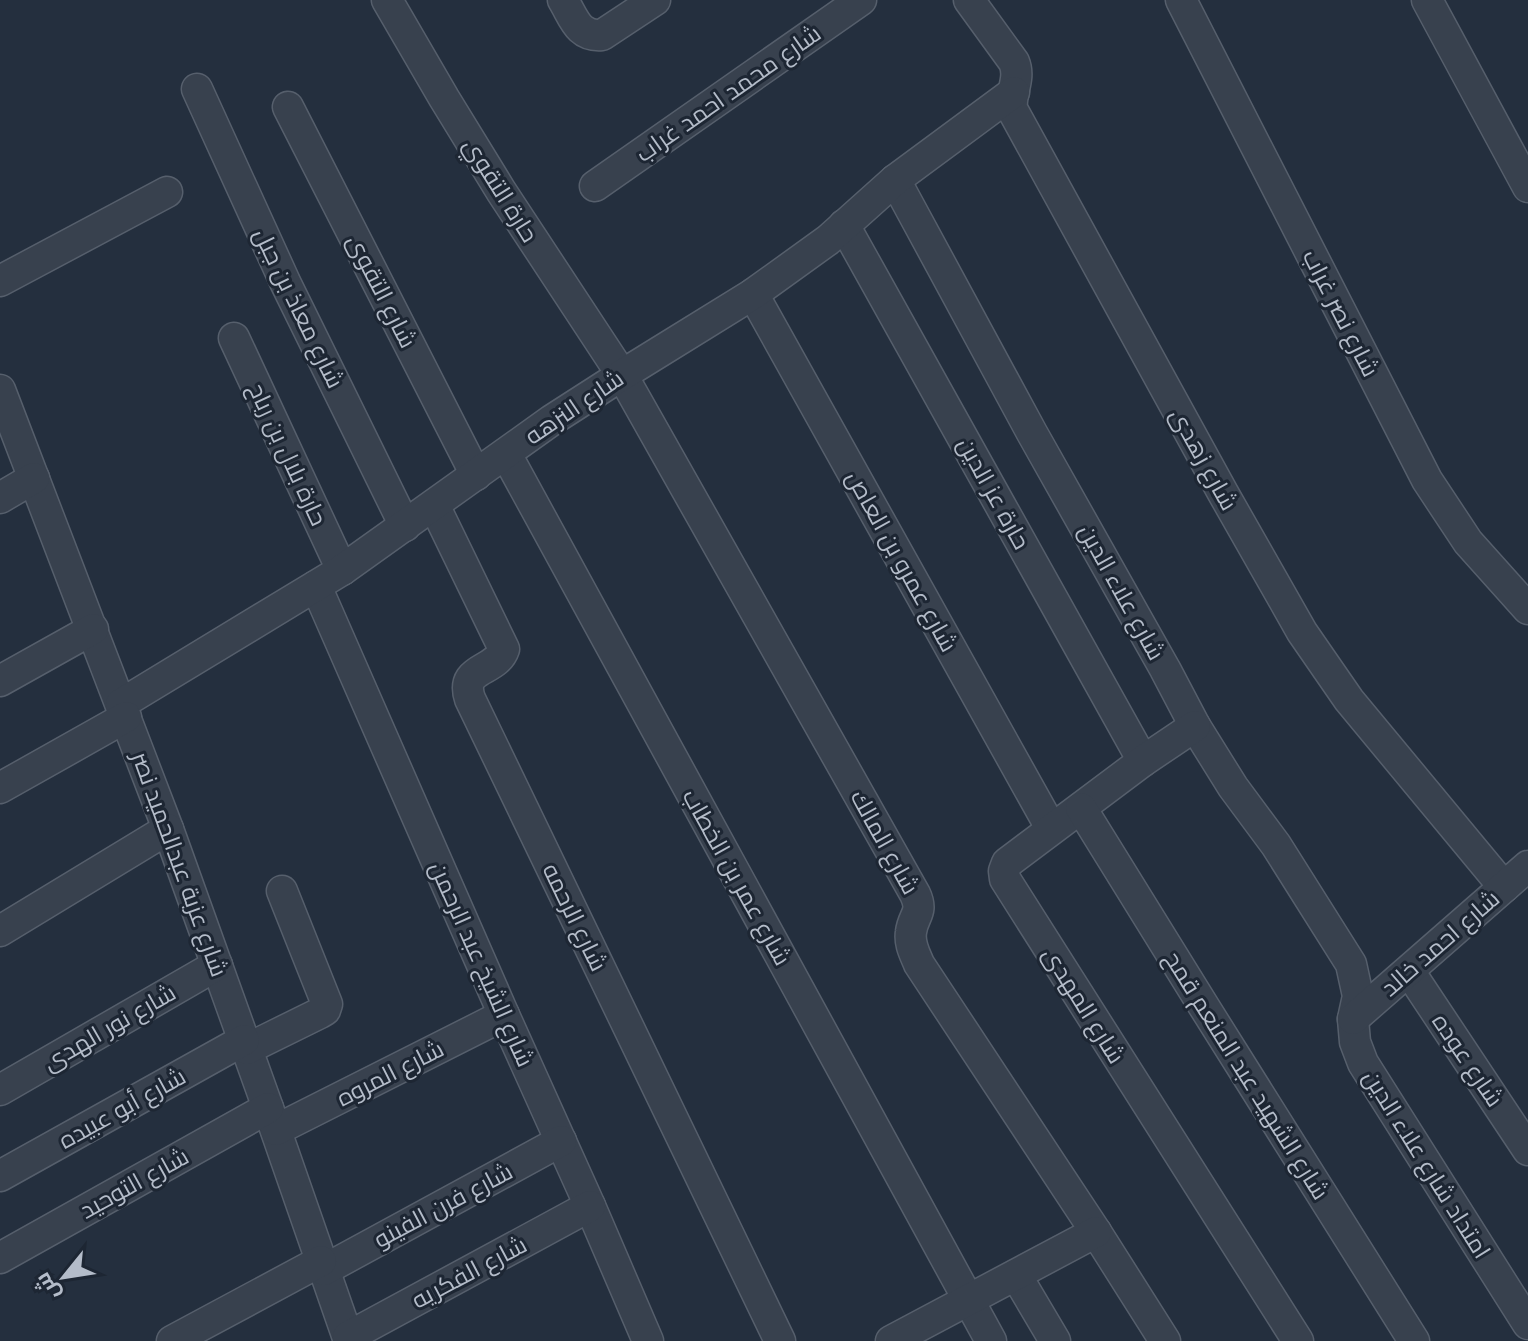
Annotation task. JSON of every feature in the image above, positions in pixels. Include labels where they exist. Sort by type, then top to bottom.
[{"type":"street","name":"حارة التقوي","points":[[387,0],[501,191],[622,375]]},
{"type":"street","points":[[563,0],[582,31],[592,36],[602,35],[655,0]]},
{"type":"street","name":"شارع محمد احمد غراب","points":[[595,186],[861,0]]},
{"type":"street","name":"شارع زهدى","points":[[969,0],[1018,71],[1012,109],[1302,632],[1349,700],[1504,887]]},
{"type":"street","name":"شارع نصر غراب","points":[[1181,0],[1427,480],[1468,542],[1527,607]]},
{"type":"street","points":[[1427,0],[1528,187]]},
{"type":"street","name":"شارع معاذ بن جبل","points":[[197,89],[296,306],[405,526]]},
{"type":"street","name":"شارع النزهه","points":[[0,788],[342,570],[552,420],[753,294],[811,253],[895,180],[1014,92]]},
{"type":"street","name":"شارع التقوى","points":[[288,107],[476,475]]},
{"type":"street","name":"شارع علاء الدين","points":[[895,180],[1195,726],[1233,787],[1276,845],[1351,964],[1355,1008]]},
{"type":"street","points":[[0,281],[167,192]]},
{"type":"street","name":"حارة عز الدين","points":[[844,225],[1143,761]]},
{"type":"street","name":"شارع عمرو بن العاص","points":[[753,294],[1051,828]]},
{"type":"street","name":"حارة بلال بن رباح","points":[[234,338],[342,570]]},
{"type":"street","name":"شارع المالك","points":[[622,375],[915,894],[919,910],[911,930],[911,946],[919,964],[1165,1341]]},
{"type":"street","name":"شارع عزبة عبدالحميد نصر","points":[[0,390],[168,829],[349,1339]]},
{"type":"street","name":"شارع عمر بن الخطاب","points":[[506,454],[991,1341]]},
{"type":"street","points":[[0,498],[34,478]]},
{"type":"street","name":"شارع الرحمه","points":[[434,505],[504,649],[498,660],[471,678],[467,685],[470,699],[780,1341]]},
{"type":"street","name":"شارع الشيخ عبد الرحمن","points":[[316,586],[648,1341]]},
{"type":"street","points":[[0,681],[93,629]]},
{"type":"street","name":"شارع المهدى","points":[[1195,726],[1007,863],[1005,879],[1298,1341]]},
{"type":"street","name":"شارع الشهيد عبد المنعم قمح","points":[[1081,808],[1414,1341]]},
{"type":"street","points":[[0,931],[168,829]]},
{"type":"street","name":"شارع احمد خالد","points":[[1355,1008],[1409,971],[1528,867]]},
{"type":"street","name":"شارع أبو عبيده","points":[[0,1176],[246,1044],[325,1010],[327,1004],[282,891]]},
{"type":"street","name":"شارع نور الهدى","points":[[0,1090],[217,965]]},
{"type":"street","name":"شارع عوده","points":[[1409,971],[1528,1150]]},
{"type":"street","name":"امتداد شارع علاء الدين","points":[[1355,1008],[1355,1042],[1363,1063],[1528,1324]]},
{"type":"street","name":"شارع المروه","points":[[272,1119],[504,1015]]},
{"type":"street","name":"شارع التوحيد","points":[[0,1258],[272,1119]]},
{"type":"street","name":"شارع فرن الفينو","points":[[172,1341],[561,1141]]},
{"type":"street","name":"شارع الفكريه","points":[[349,1339],[590,1206]]},
{"type":"street","points":[[891,1341],[1096,1232]]},
{"type":"street","points":[[1016,1275],[1055,1341]]}]
